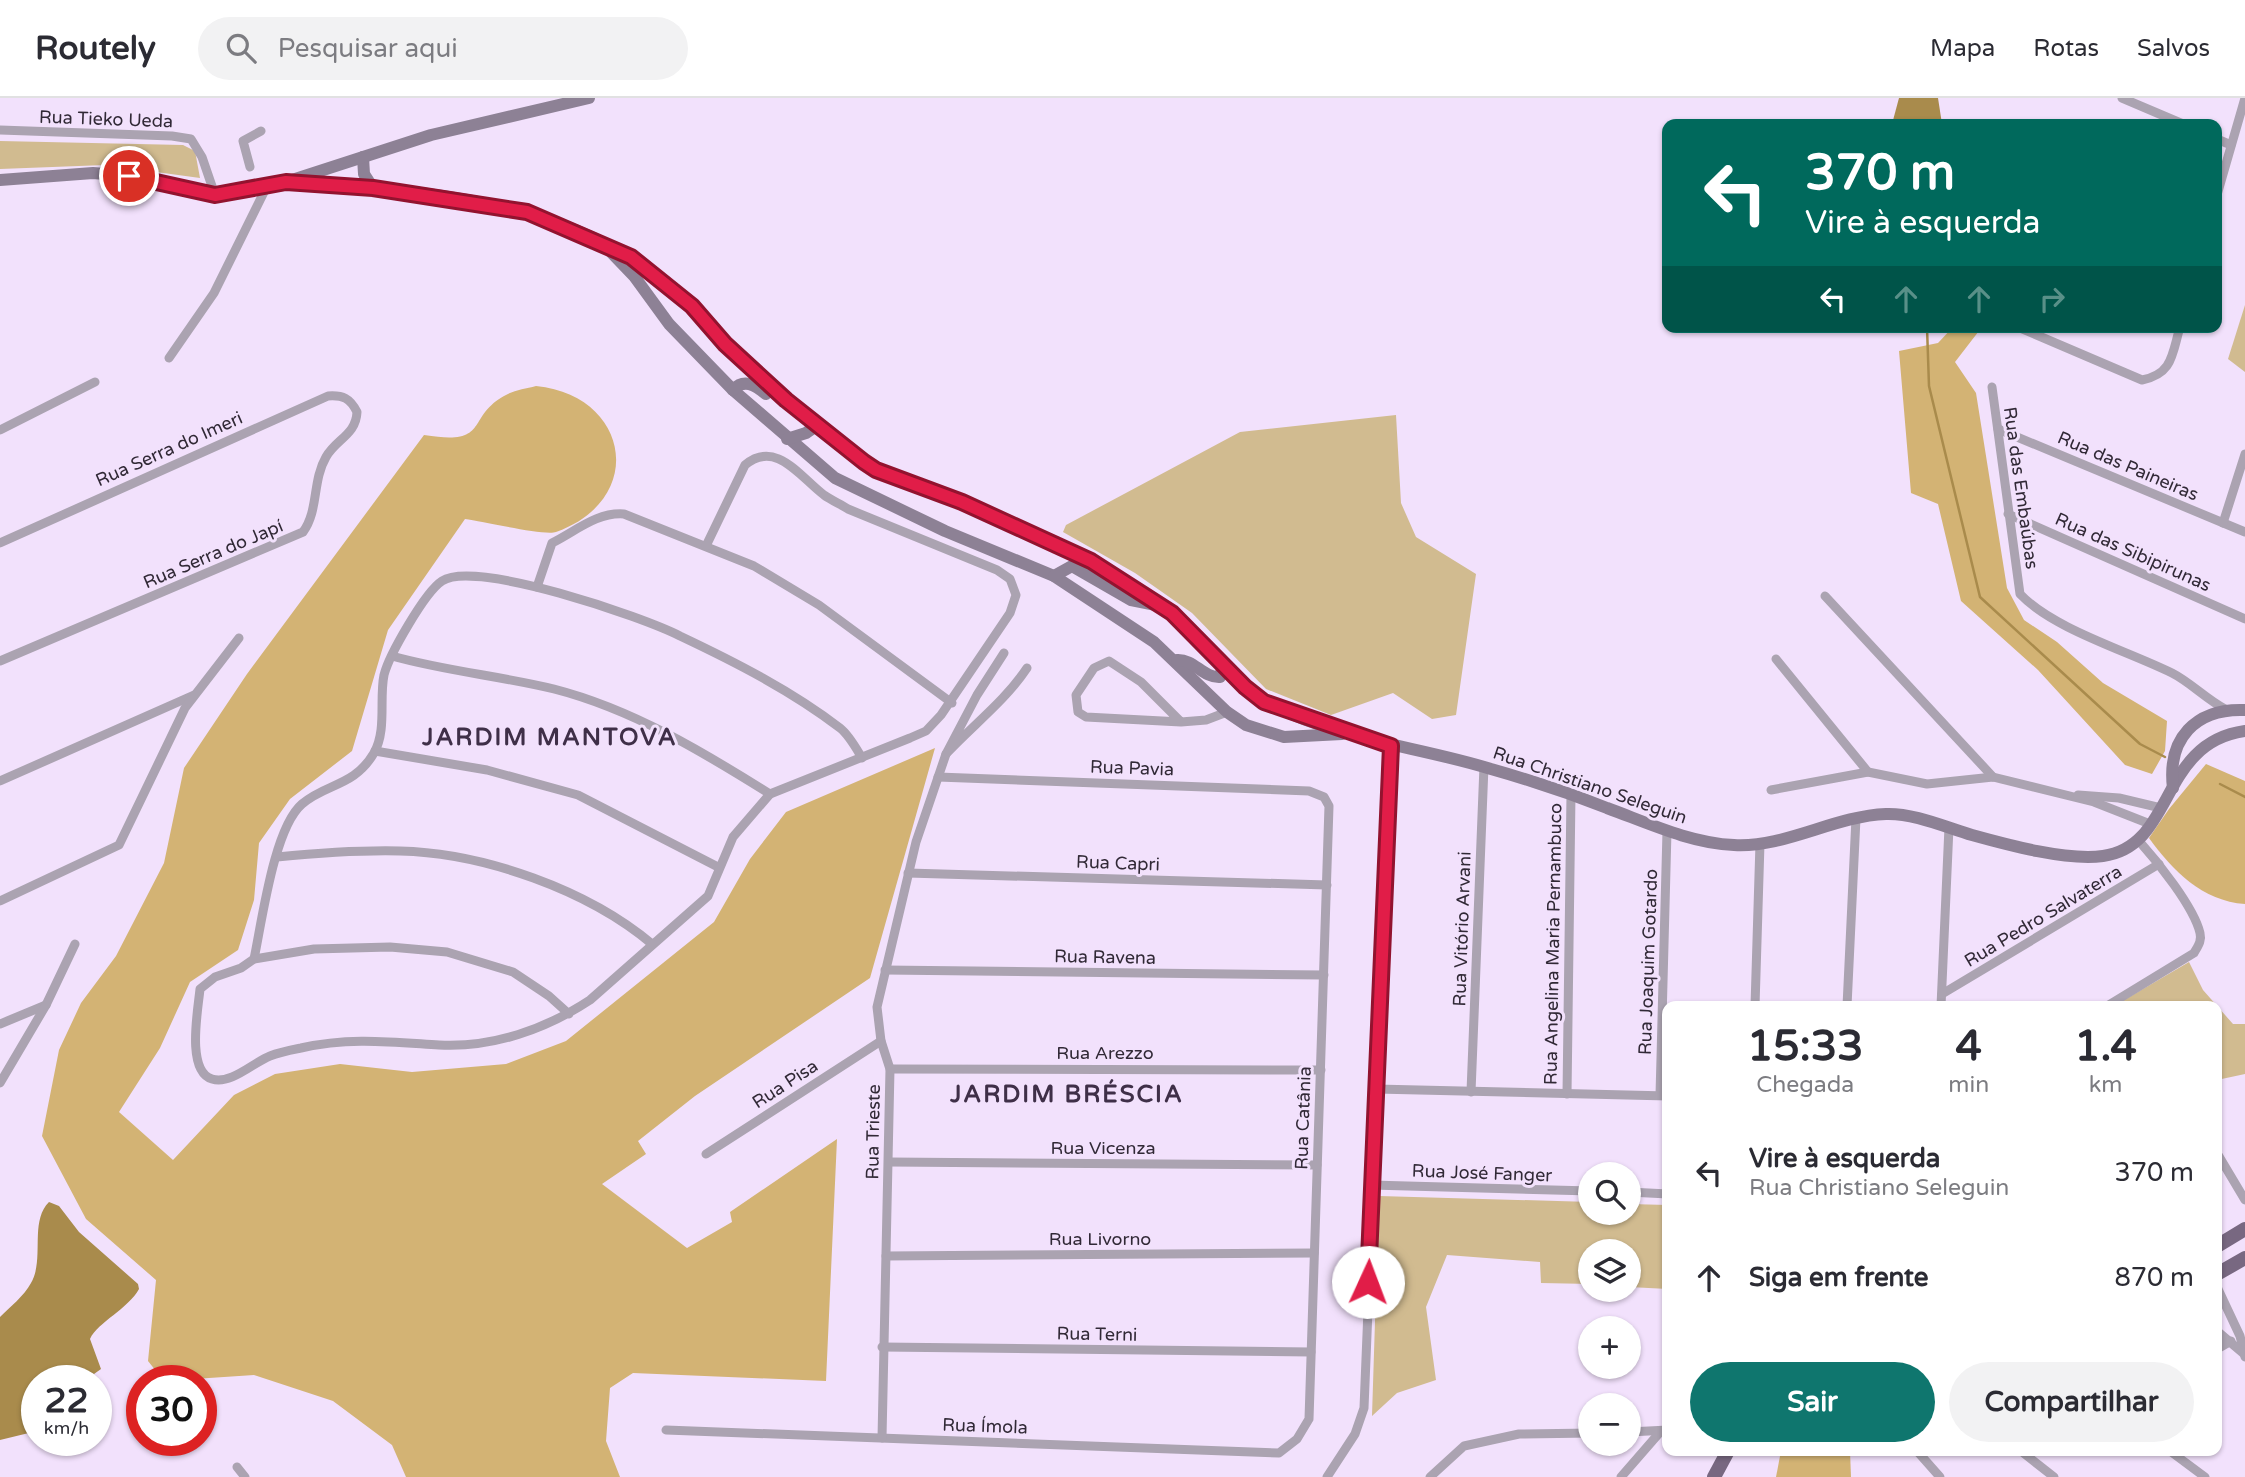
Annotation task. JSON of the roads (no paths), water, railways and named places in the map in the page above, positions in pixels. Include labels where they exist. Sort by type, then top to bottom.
[{"type":"main road","points":[[0,180],[93,173],[129,176],[215,195],[286,182],[431,135],[589,98]]},
{"type":"main road","points":[[363,157],[364,174],[373,188]]},
{"type":"main road","name":"Rua Christiano Seleguin","points":[[286,182],[373,188],[527,212],[602,242],[631,257],[692,306],[725,344],[786,400],[816,426],[876,470],[962,502],[1091,561],[1160,605],[1264,702],[1349,734],[1484,766],[1571,794],[1667,831],[1727,845],[1760,843],[1856,818],[1891,814],[1974,835],[2086,857],[2118,853],[2139,841]]},
{"type":"main road","points":[[602,242],[634,276],[669,324],[733,390],[835,478],[870,497],[1054,576],[1113,613],[1176,660],[1227,712],[1246,725],[1275,735],[1303,738],[1349,734]]},
{"type":"main road","points":[[733,390],[746,383],[756,385],[772,399],[786,400]]},
{"type":"main road","points":[[787,439],[806,433],[816,426]]},
{"type":"main road","points":[[1054,576],[1072,566],[1131,600],[1160,605]]},
{"type":"main road","points":[[1176,660],[1185,659],[1214,678],[1220,677],[1223,666]]},
{"type":"main road","points":[[2173,790],[2171,766],[2176,745],[2187,729],[2225,709],[2245,710]]},
{"type":"main road","points":[[2139,841],[2173,790],[2190,758],[2214,739],[2245,731]]},
{"type":"main road","points":[[2176,745],[2180,754],[2190,758]]},
{"type":"main road","points":[[2222,1243],[2245,1229]]},
{"type":"main road","points":[[2222,1271],[2245,1258]]},
{"type":"main road","points":[[1714,1477],[1725,1456]]},
{"type":"street","points":[[2122,98],[2171,119]]},
{"type":"street","points":[[2222,177],[2245,98]]},
{"type":"street","name":"Rua Tieko Ueda","points":[[0,130],[172,136],[191,139],[202,157],[215,195]]},
{"type":"street","points":[[250,167],[243,141],[261,131]]},
{"type":"street","points":[[2222,141],[2231,145]]},
{"type":"street","points":[[169,358],[214,293],[267,186]]},
{"type":"street","points":[[2032,333],[2142,380],[2158,377],[2169,366],[2178,333]]},
{"type":"street","points":[[0,430],[94,382]]},
{"type":"street","name":"Rua das Embaúbas","points":[[1992,387],[2007,514],[2020,594],[2048,616],[2175,675],[2202,696],[2225,709]]},
{"type":"street","name":"Rua Serra do Imeri","points":[[0,543],[328,396],[340,395],[352,402]]},
{"type":"street","name":"Rua Serra do Japí","points":[[0,661],[303,532],[310,522],[314,490],[326,456],[345,439],[356,422],[357,412],[352,402]]},
{"type":"street","name":"Rua das Paineiras","points":[[1998,429],[2245,532]]},
{"type":"street","points":[[569,1014],[549,996],[513,972],[447,952],[355,946],[254,958],[241,968],[215,977],[200,989],[195,1059],[200,1070],[211,1079],[220,1079],[270,1056],[341,1040],[404,1040],[440,1045],[493,1042],[529,1031],[569,1014],[590,1000],[708,896],[718,867],[733,837],[770,794],[926,731],[952,704],[1010,613],[1016,596],[1010,579],[997,570],[848,509],[825,496],[779,457],[767,454],[755,457],[745,465],[706,547]]},
{"type":"street","points":[[2224,523],[2245,454]]},
{"type":"street","points":[[537,587],[549,546],[609,513],[624,514],[657,524],[754,566],[819,605],[952,704]]},
{"type":"street","name":"Rua das Sibipirunas","points":[[2007,514],[2245,619]]},
{"type":"street","points":[[254,958],[277,857],[291,815],[304,802],[350,778],[375,751],[382,719],[384,674],[430,591],[443,580],[472,575],[537,587],[677,634],[775,685],[843,730],[862,758]]},
{"type":"street","points":[[1825,596],[1993,777]]},
{"type":"street","points":[[0,901],[119,845],[157,761],[194,695],[239,638]]},
{"type":"street","name":"Rua Trieste","points":[[882,1438],[890,1069],[881,1041],[877,1007],[908,873],[946,754],[977,695],[1004,653]]},
{"type":"street","points":[[392,656],[556,690],[611,709],[704,752],[770,794]]},
{"type":"street","points":[[1776,659],[1868,772]]},
{"type":"street","points":[[1181,722],[1118,664],[1109,661],[1094,668],[1076,695],[1078,712],[1087,717],[1181,722],[1206,720],[1227,712]]},
{"type":"street","name":"Rua Trieste","points":[[946,754],[981,716],[1010,693],[1027,668]]},
{"type":"street","points":[[0,781],[194,695]]},
{"type":"street","points":[[1153,720],[1156,705],[1154,696]]},
{"type":"street","points":[[1327,1477],[1355,1434],[1364,1408],[1391,746]]},
{"type":"street","points":[[375,751],[487,770],[579,795],[718,867]]},
{"type":"street","name":"Rua Vitório Arvani","points":[[1471,1092],[1484,766]]},
{"type":"street","points":[[1771,790],[1868,772],[1927,784],[1993,777],[2094,802],[2150,824]]},
{"type":"street","name":"Rua Pavia","points":[[938,777],[1309,791],[1324,797]]},
{"type":"street","name":"Rua Angelina Maria Pernambuco","points":[[1567,1094],[1571,794]]},
{"type":"street","points":[[2062,796],[2095,795],[2161,807]]},
{"type":"street","name":"Rua Catânia","points":[[1297,1439],[1309,1419],[1329,806],[1324,797]]},
{"type":"street","points":[[1847,1001],[1856,818]]},
{"type":"street","points":[[1941,1001],[1949,827]]},
{"type":"street","name":"Rua Joaquim Gotardo","points":[[1665,1001],[1667,831]]},
{"type":"street","points":[[2115,1001],[2194,953],[2201,942],[2200,932],[2160,864],[2139,841]]},
{"type":"street","points":[[1755,1001],[1760,843]]},
{"type":"street","points":[[277,857],[403,851],[506,870],[559,888],[624,921],[652,944]]},
{"type":"street","name":"Rua Pedro Salvaterra","points":[[1942,994],[2160,864]]},
{"type":"street","name":"Rua Capri","points":[[908,873],[1327,885]]},
{"type":"street","points":[[0,1083],[46,1005],[75,944]]},
{"type":"street","name":"Rua Ravena","points":[[885,970],[1324,975]]},
{"type":"street","points":[[0,1024],[46,1005]]},
{"type":"street","name":"Rua Pisa","points":[[706,1154],[881,1041]]},
{"type":"street","name":"Rua Arezzo","points":[[890,1069],[1321,1070]]},
{"type":"street","points":[[1376,1089],[1662,1096]]},
{"type":"street","points":[[2222,1161],[2245,1200]]},
{"type":"street","name":"Rua Vicenza","points":[[889,1162],[1317,1165]]},
{"type":"street","name":"Rua José Fanger","points":[[1371,1185],[1578,1191]]},
{"type":"street","points":[[1641,1193],[1662,1194]]},
{"type":"street","name":"Rua Livorno","points":[[886,1256],[1314,1253]]},
{"type":"street","points":[[2222,1296],[2243,1334],[2244,1355]]},
{"type":"street","points":[[2222,1346],[2243,1334]]},
{"type":"street","points":[[2222,1336],[2244,1355]]},
{"type":"street","name":"Rua Terni","points":[[882,1347],[1311,1352]]},
{"type":"street","name":"Rua Ímola","points":[[666,1430],[1279,1453],[1297,1439]]},
{"type":"street","points":[[1641,1431],[1662,1430]]},
{"type":"street","points":[[1621,1477],[1662,1432]]},
{"type":"street","points":[[1430,1477],[1464,1446],[1519,1434],[1578,1433]]},
{"type":"street","points":[[1921,1456],[1940,1477]]},
{"type":"street","points":[[2027,1456],[2054,1477]]},
{"type":"street","points":[[2177,1456],[2205,1477]]},
{"type":"street","points":[[237,1467],[246,1477]]},
{"type":"waterway","points":[[1927,333],[1929,386],[1980,597],[2140,744],[2165,757]]},
{"type":"waterway","points":[[2220,784],[2245,797]]},
{"type":"district","name":"JARDIM MANTOVA","points":[[550,737]]},
{"type":"district","name":"JARDIM BRÉSCIA","points":[[1067,1094]]}]
